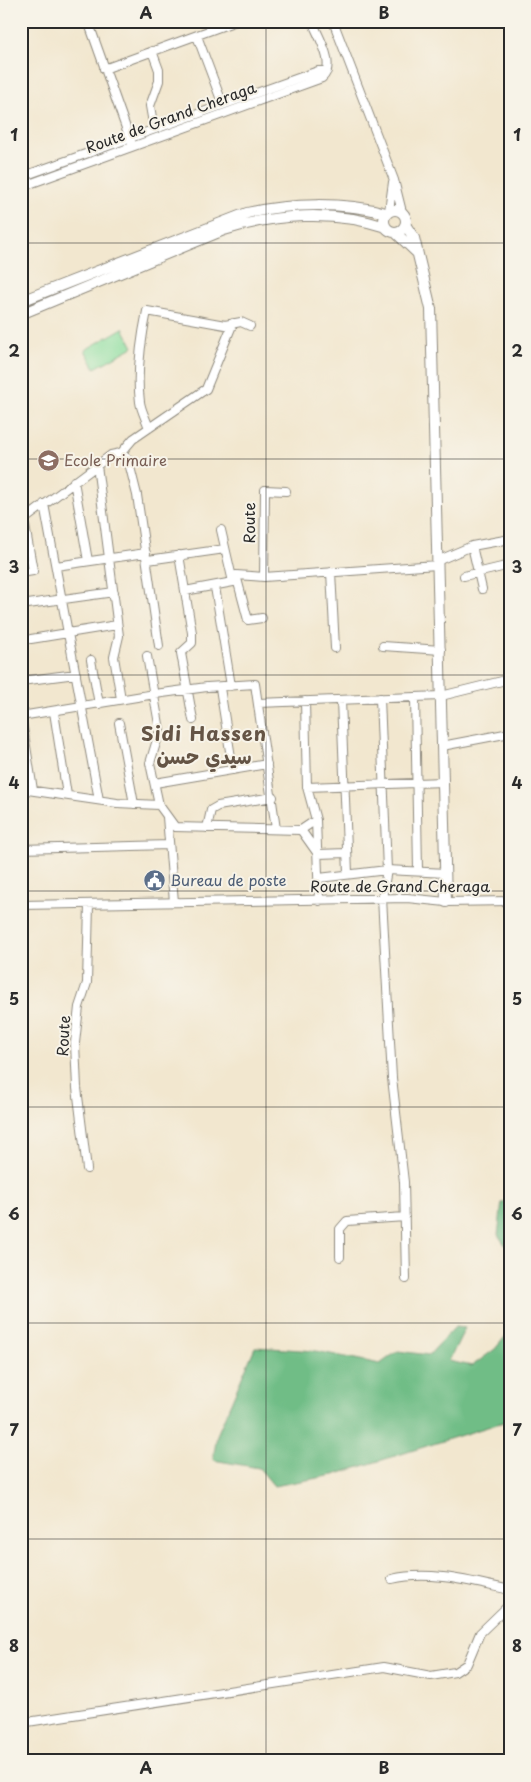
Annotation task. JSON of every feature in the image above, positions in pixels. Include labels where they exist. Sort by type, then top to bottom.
[{"type":"street","points":[[104,70],[236,21]]},
{"type":"street","points":[[21,177],[318,71],[327,71],[328,61],[312,21]]},
{"type":"street","points":[[333,21],[394,180],[402,212],[407,219],[406,226],[414,236],[431,308],[446,902]]},
{"type":"street","points":[[89,22],[104,70],[133,147]]},
{"type":"street","points":[[198,36],[222,105]]},
{"type":"street","points":[[152,51],[159,70],[158,87],[150,106],[154,129]]},
{"type":"street","name":"Route de Grand Cheraga","points":[[21,187],[320,79],[327,71]]},
{"type":"street","points":[[394,180],[384,222],[390,230],[418,255]]},
{"type":"street","points":[[21,301],[247,213],[273,208],[313,206],[387,212],[396,209],[402,212]]},
{"type":"street","points":[[21,314],[224,230],[249,223],[275,218],[314,216],[358,220],[390,230],[406,226]]},
{"type":"street","points":[[149,428],[140,403],[139,377],[142,340],[148,311],[225,325],[241,322],[250,326]]},
{"type":"street","points":[[21,573],[33,571],[23,521],[111,454],[120,453],[133,439],[206,389],[233,323]]},
{"type":"street","points":[[120,453],[128,459],[131,469],[147,557],[159,646]]},
{"type":"street","points":[[97,465],[111,558],[119,636],[114,657],[121,700]]},
{"type":"street","points":[[74,481],[88,561]]},
{"type":"street","name":"Route","points":[[264,577],[265,490],[286,491]]},
{"type":"street","points":[[44,504],[99,800]]},
{"type":"street","points":[[185,591],[215,587],[233,582],[221,530]]},
{"type":"street","points":[[262,618],[248,620],[236,575],[264,577],[437,563],[472,546],[510,539]]},
{"type":"street","points":[[472,546],[482,589]]},
{"type":"street","points":[[56,566],[111,558],[178,555],[225,549]]},
{"type":"street","points":[[178,555],[192,633],[192,643],[181,653],[193,720]]},
{"type":"street","points":[[464,576],[510,565]]},
{"type":"street","points":[[332,572],[335,648]]},
{"type":"street","points":[[215,587],[231,686]]},
{"type":"street","points":[[21,605],[114,592]]},
{"type":"street","points":[[31,639],[117,625]]},
{"type":"street","points":[[382,646],[441,650]]},
{"type":"street","points":[[148,656],[160,730],[150,763],[159,804],[175,827],[301,830],[316,820]]},
{"type":"street","points":[[91,660],[99,704]]},
{"type":"street","points":[[21,682],[76,674]]},
{"type":"street","points":[[258,704],[440,696],[510,679]]},
{"type":"street","points":[[33,790],[21,716],[155,694],[255,684],[276,829]]},
{"type":"street","points":[[220,688],[233,770]]},
{"type":"street","points":[[415,697],[418,870]]},
{"type":"street","points":[[380,698],[387,870],[382,898],[392,1078],[404,1182],[406,1279]]},
{"type":"street","points":[[341,700],[348,873]]},
{"type":"street","points":[[305,702],[307,787],[316,820],[320,900]]},
{"type":"street","points":[[54,712],[67,795]]},
{"type":"street","points":[[119,723],[134,804]]},
{"type":"street","points":[[442,746],[510,733]]},
{"type":"street","points":[[155,783],[267,764]]},
{"type":"street","points":[[307,787],[383,786],[442,782]]},
{"type":"street","points":[[21,790],[134,804],[159,804]]},
{"type":"street","points":[[207,828],[211,810],[218,806],[272,797]]},
{"type":"street","points":[[167,816],[174,902]]},
{"type":"street","points":[[301,830],[318,854]]},
{"type":"street","points":[[21,849],[169,845]]},
{"type":"street","points":[[318,854],[348,853]]},
{"type":"street","points":[[319,878],[348,873],[387,870],[418,870],[446,873]]},
{"type":"street","name":"Route de Grand Cheraga","points":[[21,905],[382,898],[407,898],[446,902],[510,901]]},
{"type":"street","name":"Route","points":[[88,1169],[77,1088],[75,1043],[79,1007],[87,983],[89,904]]},
{"type":"street","points":[[340,1257],[340,1230],[347,1221],[405,1216]]},
{"type":"street","points":[[392,1579],[407,1575],[429,1575],[510,1590]]},
{"type":"street","points":[[21,1723],[384,1667],[431,1676],[455,1672],[467,1664],[480,1633],[510,1604]]},
{"type":"green space","points":[[123,328],[133,347],[95,368],[85,350]]},
{"type":"green space","points":[[502,1202],[510,1202],[510,1252],[498,1235]]},
{"type":"green space","points":[[455,1327],[465,1328],[449,1361],[472,1366],[495,1349],[510,1331],[510,1420],[334,1475],[274,1486],[259,1468],[213,1460],[217,1435],[255,1347],[316,1351],[380,1364],[398,1351],[429,1355]]},
{"type":"place","name":"Ecole Primaire","points":[[48,461]]},
{"type":"place","name":"Bureau de poste","points":[[154,881]]},
{"type":"district","name":"Sidi Hassen سيدي حسن","points":[[204,746]]}]
